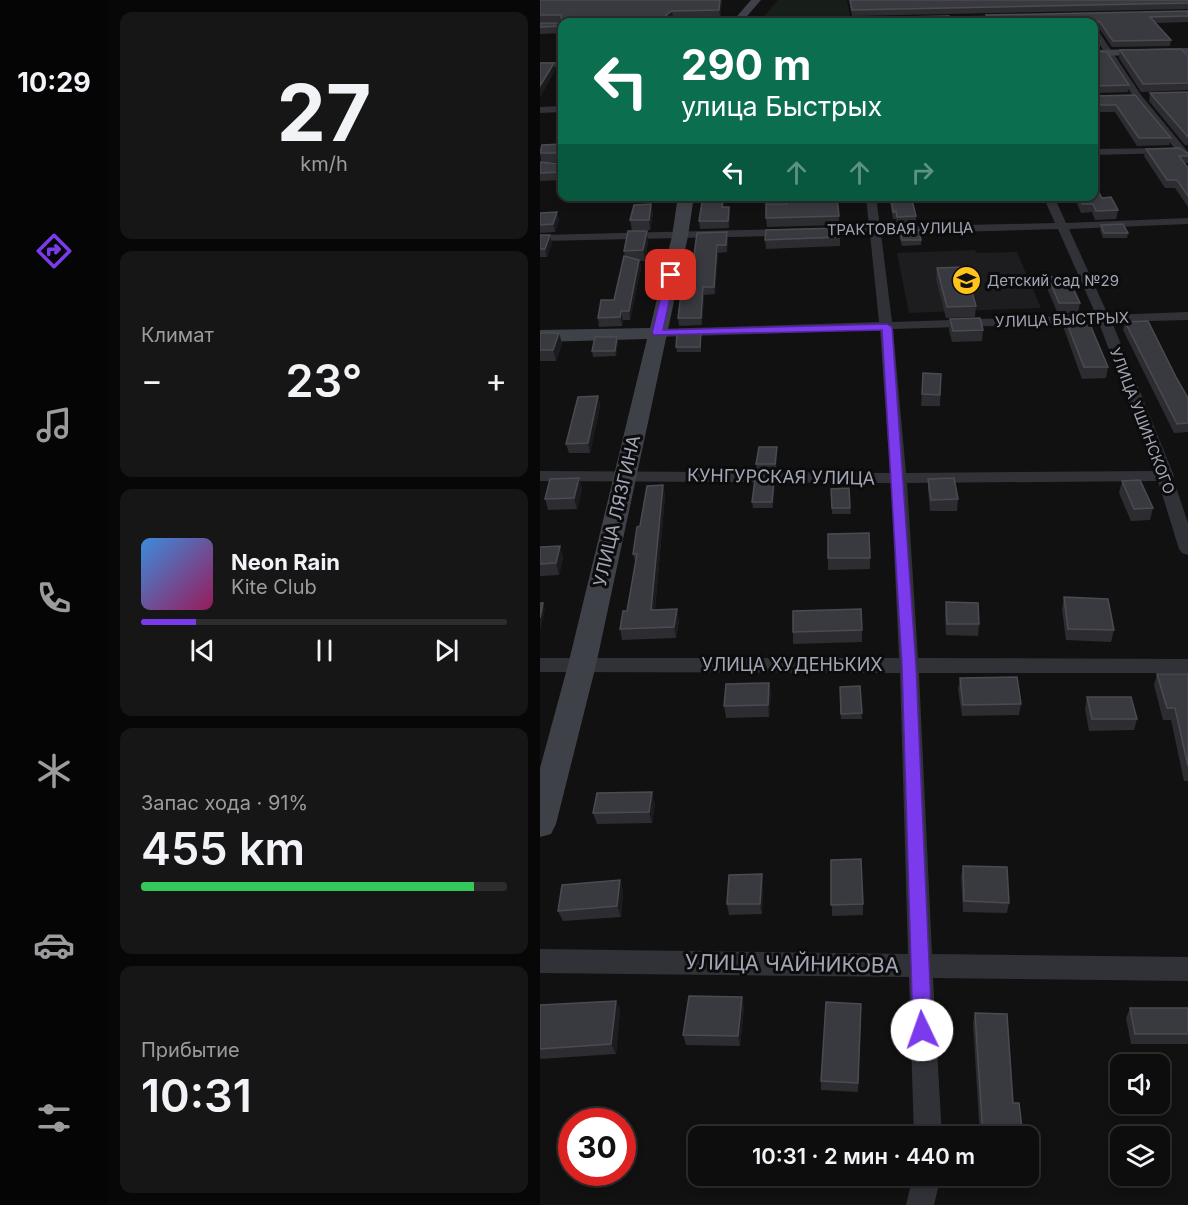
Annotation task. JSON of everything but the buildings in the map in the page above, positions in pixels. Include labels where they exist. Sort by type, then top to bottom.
[{"type":"main road","points":[[741,18],[756,0]]},
{"type":"main road","points":[[1098,53],[1188,51]]},
{"type":"main road","name":"УЛИЦА ЛЯЗГИНА","points":[[540,824],[582,665],[680,236],[685,201]]},
{"type":"main road","name":"УЛИЦА БЫСТРЫХ","points":[[540,336],[657,333]]},
{"type":"street","points":[[955,18],[1024,16]]},
{"type":"street","points":[[1098,37],[1186,153]]},
{"type":"street","points":[[540,65],[558,65]]},
{"type":"street","points":[[1127,97],[1143,96]]},
{"type":"street","points":[[540,122],[543,110],[558,109]]},
{"type":"street","points":[[1098,153],[1186,153]]},
{"type":"street","points":[[872,201],[887,327],[898,478],[909,666],[919,966],[927,1126]]},
{"type":"street","name":"УЛИЦА УШИНСКОГО","points":[[1050,201],[1102,318],[1166,476],[1188,549]]},
{"type":"street","name":"ТРАКТОВАЯ УЛИЦА","points":[[540,238],[1188,221]]},
{"type":"street","name":"УЛИЦА БЫСТРЫХ","points":[[657,333],[1188,316]]},
{"type":"street","name":"КУНГУРСКАЯ УЛИЦА","points":[[540,476],[898,478],[1166,476]]},
{"type":"street","name":"УЛИЦА ХУДЕНЬКИХ","points":[[540,665],[1188,666]]},
{"type":"street","name":"УЛИЦА ЧАЙНИКОВА","points":[[540,961],[1188,969]]},
{"type":"street","points":[[920,1205],[925,1186]]},
{"type":"shaded area","points":[[778,0],[847,0],[850,18],[762,18]]},
{"type":"shaded area","name":"Детский сад №29","points":[[975,250],[976,253],[1017,252],[1041,308],[909,313],[897,253]]},
{"type":"place","name":"Детский сад №29","points":[[966,281]]},
{"type":"route","points":[[671,275],[657,333],[887,327],[909,666],[922,1030]]}]
